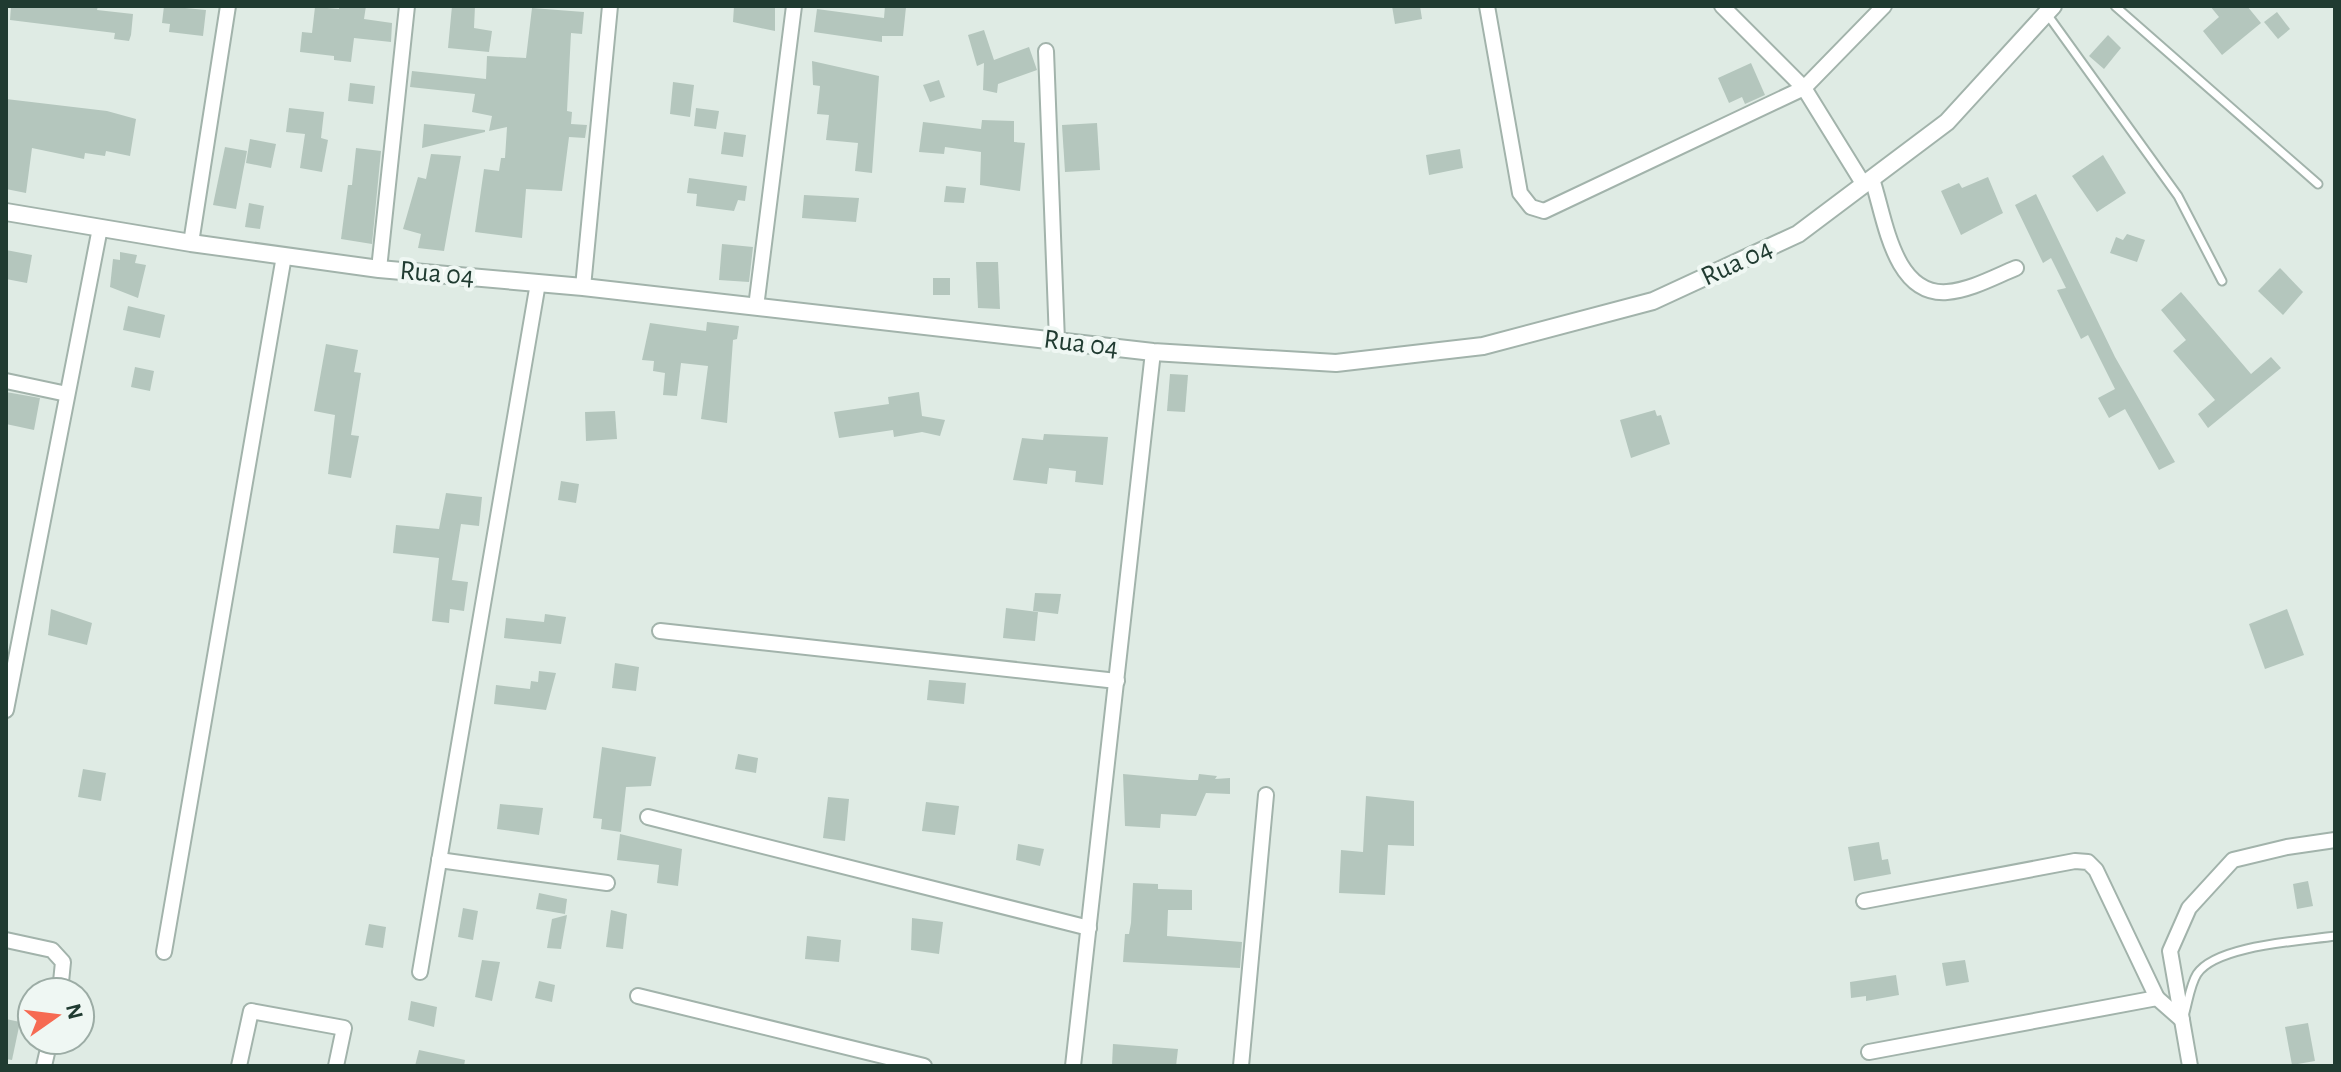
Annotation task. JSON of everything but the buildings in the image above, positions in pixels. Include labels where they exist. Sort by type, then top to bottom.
[{"type":"street","points":[[191,243],[228,6]]},
{"type":"street","points":[[379,269],[407,6]]},
{"type":"street","points":[[583,287],[610,6]]},
{"type":"street","points":[[756,307],[794,6]]},
{"type":"street","points":[[1487,6],[1520,193],[1531,207],[1544,211],[1804,88],[1884,6]]},
{"type":"street","points":[[1722,6],[1804,88],[1868,182],[1899,261],[1912,282],[1943,293],[1963,289],[2016,268]]},
{"type":"street","name":"Rua 04","points":[[6,212],[191,243],[379,269],[583,287],[1153,352],[1336,363],[1483,346],[1653,301],[1798,234],[1947,122],[2050,10]]},
{"type":"street","points":[[1046,51],[1057,341]]},
{"type":"street","points":[[6,710],[100,228]]},
{"type":"street","points":[[164,952],[284,256]]},
{"type":"street","points":[[420,972],[538,283]]},
{"type":"street","points":[[1073,1066],[1153,352]]},
{"type":"street","points":[[6,381],[67,394]]},
{"type":"street","points":[[660,631],[1117,681]]},
{"type":"street","points":[[1241,1066],[1266,795]]},
{"type":"street","points":[[648,817],[1089,928]]},
{"type":"street","points":[[2190,1066],[2170,951],[2189,908],[2233,860],[2335,840]]},
{"type":"street","points":[[439,860],[607,883]]},
{"type":"street","points":[[1864,901],[2075,861],[2088,862],[2096,870],[2157,998],[2182,1020]]},
{"type":"street","points":[[6,940],[52,950],[63,962],[62,976]]},
{"type":"street","points":[[638,996],[924,1066]]},
{"type":"street","points":[[1869,1052],[2157,998]]},
{"type":"street","points":[[239,1066],[251,1011],[344,1028],[336,1066]]},
{"type":"lane","points":[[2115,6],[2318,184]]},
{"type":"lane","points":[[2050,10],[2178,196],[2222,281]]},
{"type":"lane","points":[[2182,1020],[2197,974],[2212,960],[2232,953],[2335,936]]}]
